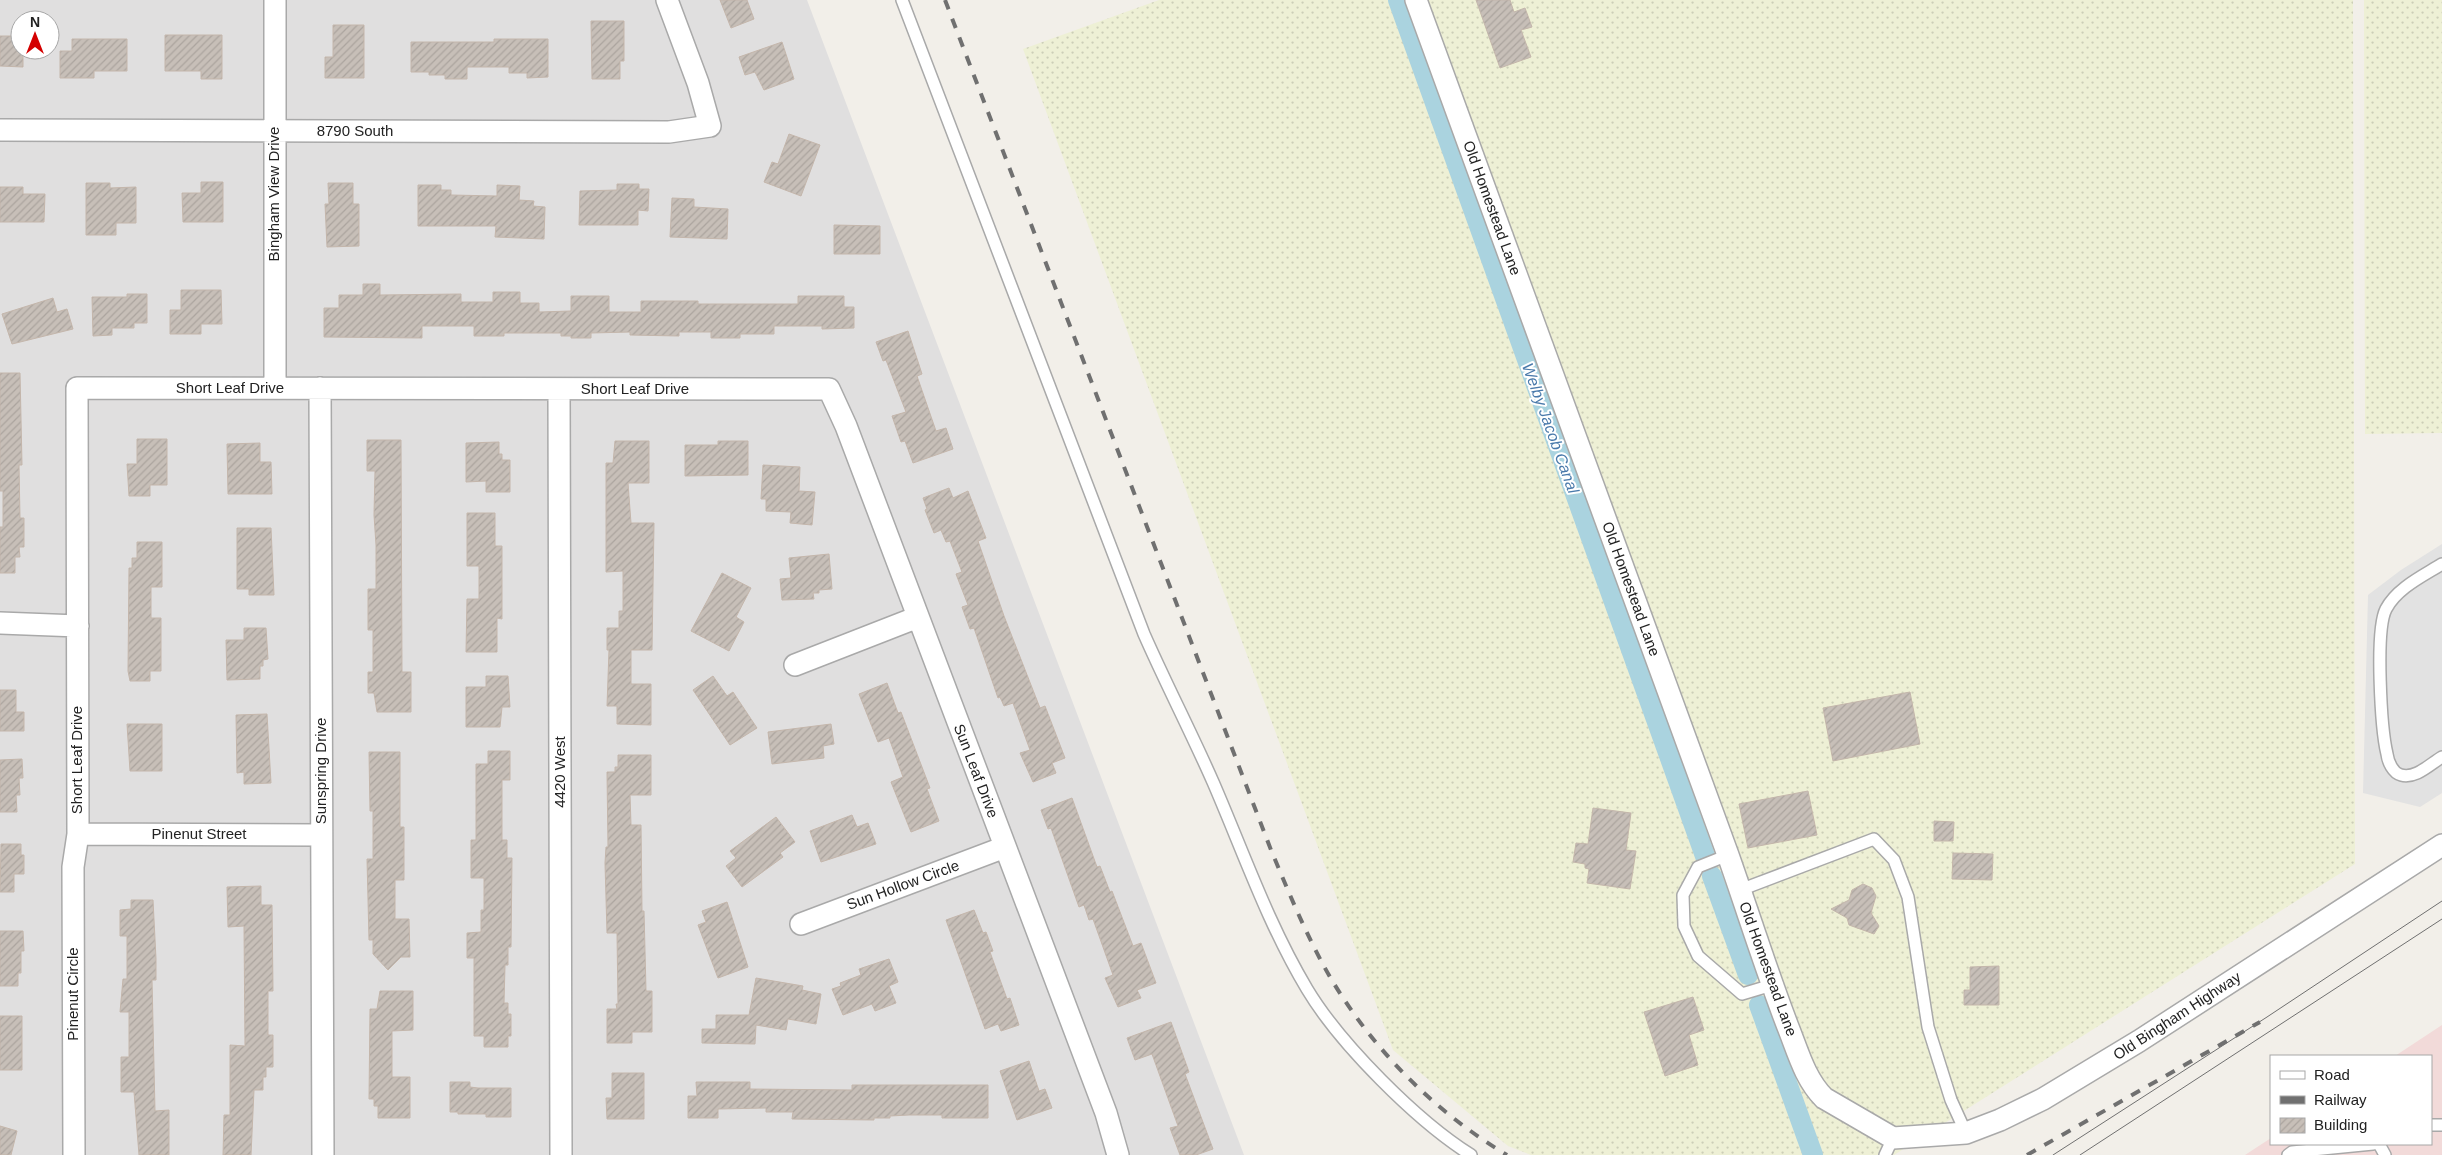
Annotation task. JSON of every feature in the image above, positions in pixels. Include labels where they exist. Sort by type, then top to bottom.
[{"type":"street","name":"Bingham View Drive","points":[[274,388],[273,131],[275,0]]},
{"type":"street","name":"8790 South","points":[[0,130],[669,132],[710,126],[698,82],[667,0]]},
{"type":"street","name":"Old Homestead Lane","points":[[1416,0],[1728,855],[1772,985],[1806,1072],[1816,1091],[1889,1147]]},
{"type":"street","name":"Short Leaf Drive","points":[[78,834],[77,388],[829,389]]},
{"type":"street","name":"Sunspring Drive","points":[[320,388],[323,1155]]},
{"type":"street","name":"4420 West","points":[[559,388],[562,1155]]},
{"type":"street","name":"Sun Leaf Drive","points":[[829,389],[846,426],[1106,1113],[1118,1155]]},
{"type":"street","points":[[795,665],[918,617]]},
{"type":"street","points":[[0,623],[78,626]]},
{"type":"street","name":"Pinenut Street","points":[[78,834],[321,834]]},
{"type":"street","name":"Pinenut Circle","points":[[74,1155],[73,868],[78,834]]},
{"type":"street","name":"Old Bingham Highway","points":[[1889,1147],[1966,1133],[2044,1099],[2147,1036],[2442,845]]},
{"type":"street","name":"Sun Hollow Circle","points":[[801,924],[1005,847]]},
{"type":"lane","points":[[902,0],[1144,634],[1168,689],[1206,766],[1283,946],[1321,1009],[1359,1055],[1436,1130],[1471,1155]]},
{"type":"lane","points":[[2442,564],[2412,582],[2386,609],[2382,628],[2380,698],[2387,755],[2393,770],[2401,775],[2415,775],[2442,757]]},
{"type":"lane","points":[[1740,890],[1874,839],[1894,860],[1908,898],[1928,1027],[1951,1100],[1966,1133]]},
{"type":"lane","points":[[1728,855],[1698,868],[1682,895],[1684,926],[1698,956],[1742,994],[1772,985]]},
{"type":"lane","points":[[2288,1155],[2292,1152],[2363,1145]]},
{"type":"shaded area","points":[[0,0],[807,0],[1244,1155],[0,1155]]},
{"type":"shaded area","points":[[2442,544],[2442,793],[2420,807],[2363,793],[2368,595],[2401,570]]},
{"type":"shaded area","points":[[2442,1025],[2442,1155],[2245,1155],[2270,1139],[2270,1145],[2432,1145],[2432,1055],[2397,1055]]},
{"type":"green space","points":[[1159,0],[2353,0],[2355,864],[1894,1155],[1531,1155],[1508,1146],[1393,1050],[1023,49]]},
{"type":"green space","points":[[2364,0],[2442,0],[2442,433],[2365,434]]},
{"type":"building","points":[[720,0],[747,0],[754,19],[731,28]]},
{"type":"building","points":[[1476,0],[1510,0],[1514,12],[1525,8],[1532,27],[1521,30],[1531,57],[1500,68]]},
{"type":"building","points":[[591,21],[624,21],[624,61],[620,61],[620,79],[592,79]]},
{"type":"building","points":[[333,25],[364,25],[364,78],[325,78],[325,57],[333,57]]},
{"type":"building","points":[[165,35],[222,35],[222,79],[201,79],[201,71],[165,71]]},
{"type":"building","points":[[0,36],[10,36],[10,60],[23,60],[23,67],[0,66]]},
{"type":"building","points":[[72,39],[127,39],[127,71],[94,71],[94,78],[60,78],[60,51],[72,51]]},
{"type":"building","points":[[494,39],[548,39],[548,77],[527,78],[527,73],[509,73],[509,67],[467,67],[467,79],[445,79],[445,75],[429,75],[429,72],[411,72],[411,42],[494,42]]},
{"type":"building","points":[[782,42],[794,79],[764,90],[755,72],[745,75],[739,57]]},
{"type":"building","points":[[789,134],[820,145],[801,196],[764,182],[772,162],[778,164]]},
{"type":"building","points":[[201,182],[223,182],[223,222],[183,222],[182,193],[201,193]]},
{"type":"building","points":[[86,183],[110,183],[110,188],[136,187],[136,223],[116,223],[116,235],[86,235]]},
{"type":"building","points":[[328,183],[353,183],[353,204],[359,204],[359,246],[327,247],[325,204],[329,204]]},
{"type":"building","points":[[617,184],[639,184],[639,189],[649,189],[648,211],[638,210],[638,225],[579,225],[580,191],[617,190]]},
{"type":"building","points":[[418,185],[441,185],[441,190],[451,190],[451,195],[497,196],[497,185],[520,186],[519,200],[534,201],[533,206],[545,207],[544,239],[495,237],[496,226],[418,226]]},
{"type":"building","points":[[0,187],[23,187],[23,194],[45,194],[44,222],[0,222]]},
{"type":"building","points":[[672,198],[694,199],[694,207],[728,209],[727,239],[670,237]]},
{"type":"building","points":[[834,225],[880,226],[880,254],[834,254]]},
{"type":"building","points":[[363,284],[380,284],[380,295],[461,294],[461,302],[493,302],[493,292],[520,292],[520,303],[539,303],[539,312],[571,311],[571,296],[609,296],[609,312],[641,312],[641,301],[698,301],[698,304],[798,304],[798,296],[844,296],[844,307],[854,307],[854,328],[822,329],[822,326],[774,326],[774,334],[740,334],[740,338],[711,338],[711,332],[679,332],[679,336],[630,335],[630,332],[591,333],[591,338],[571,338],[571,336],[561,336],[561,333],[504,333],[504,336],[474,336],[474,326],[422,326],[422,338],[324,337],[324,308],[339,308],[339,295],[363,295]]},
{"type":"building","points":[[181,290],[221,290],[222,324],[201,324],[201,334],[170,334],[170,310],[181,310]]},
{"type":"building","points":[[127,294],[147,294],[147,323],[134,323],[134,328],[112,328],[112,335],[93,336],[92,297],[127,297]]},
{"type":"building","points":[[53,298],[57,312],[67,309],[73,329],[12,344],[2,314]]},
{"type":"building","points":[[908,331],[922,374],[917,376],[936,431],[946,428],[953,449],[913,463],[905,441],[901,442],[892,416],[906,412],[886,360],[883,361],[876,342]]},
{"type":"building","points":[[0,373],[20,373],[22,465],[19,465],[20,518],[24,518],[24,547],[19,547],[20,557],[15,557],[15,573],[0,573],[0,527],[3,527],[3,491],[0,491]]},
{"type":"building","points":[[137,439],[167,439],[167,485],[150,485],[150,496],[129,496],[127,464],[137,464]]},
{"type":"building","points":[[367,440],[401,440],[402,672],[411,672],[411,712],[377,712],[374,693],[368,693],[368,672],[373,672],[373,630],[368,630],[368,589],[376,589],[376,545],[374,515],[375,471],[367,471]]},
{"type":"building","points":[[615,441],[649,441],[649,483],[628,483],[631,523],[654,523],[652,650],[631,650],[631,684],[651,684],[651,725],[617,724],[617,706],[607,706],[609,650],[607,650],[607,628],[619,628],[619,611],[623,611],[623,571],[606,572],[606,463],[613,463]]},
{"type":"building","points":[[718,441],[748,441],[748,475],[685,476],[685,445],[718,445]]},
{"type":"building","points":[[499,442],[499,454],[502,454],[502,460],[510,460],[510,492],[486,492],[486,481],[466,482],[466,443]]},
{"type":"building","points":[[260,443],[260,462],[271,462],[272,494],[228,494],[227,444]]},
{"type":"building","points":[[763,465],[800,467],[799,491],[815,492],[812,525],[790,523],[791,512],[766,511],[766,499],[761,499]]},
{"type":"building","points":[[949,488],[953,498],[968,491],[986,538],[978,541],[1004,616],[1040,708],[1045,706],[1065,758],[1052,763],[1056,773],[1033,782],[1020,753],[1030,750],[1013,703],[1004,706],[1000,697],[998,698],[974,628],[970,629],[962,607],[968,605],[956,574],[962,572],[950,541],[946,542],[941,530],[934,533],[925,510],[927,509],[923,498]]},
{"type":"building","points":[[467,513],[495,513],[495,546],[502,546],[502,619],[497,618],[497,652],[466,652],[467,599],[479,599],[479,566],[467,566]]},
{"type":"building","points":[[237,528],[271,528],[274,595],[249,595],[249,589],[237,589]]},
{"type":"building","points":[[137,542],[162,542],[162,587],[151,587],[151,618],[161,618],[161,671],[150,671],[150,681],[130,681],[128,671],[129,568],[132,568],[132,558],[137,558]]},
{"type":"building","points":[[829,554],[832,589],[819,590],[819,593],[813,593],[814,599],[782,600],[780,579],[791,578],[789,558]]},
{"type":"building","points":[[722,573],[751,588],[736,617],[744,622],[729,651],[691,631]]},
{"type":"building","points":[[244,628],[266,628],[268,659],[263,660],[263,666],[260,666],[260,679],[227,680],[226,640],[244,640]]},
{"type":"building","points":[[486,676],[508,676],[510,707],[502,707],[500,727],[466,727],[466,687],[486,687]]},
{"type":"building","points":[[713,676],[727,696],[733,692],[757,728],[730,745],[693,690]]},
{"type":"building","points":[[887,683],[898,713],[901,712],[930,788],[927,789],[939,821],[911,832],[891,782],[903,777],[889,738],[878,742],[859,694]]},
{"type":"building","points":[[0,690],[16,690],[16,712],[24,712],[24,731],[0,731]]},
{"type":"building","points":[[1910,692],[1920,744],[1833,761],[1823,708]]},
{"type":"building","points":[[267,714],[271,783],[244,784],[244,772],[237,773],[236,715]]},
{"type":"building","points":[[127,724],[162,724],[162,771],[130,771]]},
{"type":"building","points":[[831,724],[834,744],[823,746],[824,758],[772,764],[768,732]]},
{"type":"building","points":[[488,751],[510,751],[510,780],[502,780],[502,840],[507,840],[507,858],[512,858],[511,947],[508,947],[508,965],[505,965],[504,1003],[508,1003],[508,1014],[511,1014],[511,1036],[508,1036],[508,1047],[484,1047],[484,1036],[474,1036],[474,958],[467,958],[467,933],[481,932],[481,910],[484,910],[484,878],[471,878],[471,840],[476,840],[476,764],[488,764]]},
{"type":"building","points":[[369,752],[400,752],[400,827],[404,827],[404,880],[395,880],[395,919],[409,919],[410,957],[401,957],[388,970],[373,954],[373,940],[369,940],[367,859],[373,859],[373,811],[370,811]]},
{"type":"building","points":[[618,755],[651,755],[651,795],[630,795],[631,825],[641,825],[642,911],[644,911],[646,991],[652,991],[652,1032],[632,1032],[632,1043],[607,1043],[607,1009],[617,1009],[616,1004],[618,1004],[617,933],[607,933],[605,863],[606,847],[608,847],[607,772],[615,772],[615,767],[618,767]]},
{"type":"building","points":[[22,759],[23,778],[19,778],[20,795],[16,795],[17,812],[0,812],[0,760]]},
{"type":"building","points":[[1808,791],[1817,835],[1748,848],[1739,804]]},
{"type":"building","points":[[1072,798],[1097,867],[1100,866],[1110,892],[1112,891],[1133,946],[1141,943],[1156,983],[1137,990],[1141,998],[1118,1007],[1105,978],[1113,975],[1093,919],[1089,920],[1084,905],[1079,907],[1051,828],[1048,829],[1041,810]]},
{"type":"building","points":[[1593,808],[1631,813],[1626,850],[1636,851],[1630,889],[1587,883],[1589,869],[1585,868],[1585,864],[1573,862],[1576,843],[1588,844]]},
{"type":"building","points":[[852,815],[857,827],[868,823],[876,844],[821,862],[810,831]]},
{"type":"building","points":[[776,817],[795,842],[780,853],[783,857],[742,887],[726,866],[736,858],[730,851]]},
{"type":"building","points":[[1934,821],[1954,822],[1953,841],[1934,841]]},
{"type":"building","points":[[1,844],[21,844],[21,855],[24,855],[24,874],[14,874],[14,892],[0,892]]},
{"type":"building","points":[[1953,853],[1993,854],[1992,880],[1952,879]]},
{"type":"building","points":[[1863,884],[1872,888],[1876,896],[1871,913],[1879,926],[1874,934],[1849,925],[1847,918],[1831,909],[1849,900],[1852,890]]},
{"type":"building","points":[[261,886],[261,905],[272,905],[273,991],[268,991],[268,1035],[273,1035],[273,1067],[266,1067],[266,1077],[263,1077],[263,1090],[254,1090],[251,1155],[223,1155],[224,1115],[230,1115],[230,1045],[245,1046],[244,926],[228,927],[227,887]]},
{"type":"building","points":[[131,900],[153,900],[156,959],[156,980],[152,980],[155,1111],[169,1110],[169,1155],[139,1155],[134,1092],[121,1092],[121,1057],[129,1057],[129,1012],[120,1012],[123,979],[127,979],[127,936],[120,936],[120,910],[131,909]]},
{"type":"building","points":[[727,902],[748,967],[718,978],[698,925],[706,922],[702,911]]},
{"type":"building","points":[[974,910],[983,933],[986,932],[993,951],[990,952],[1007,999],[1010,998],[1019,1025],[1001,1031],[998,1024],[985,1029],[946,920]]},
{"type":"building","points":[[0,931],[23,931],[24,951],[21,951],[21,973],[18,973],[18,986],[0,986]]},
{"type":"building","points":[[889,959],[898,982],[889,986],[896,1003],[875,1011],[872,1004],[843,1015],[832,989],[841,986],[840,983],[861,975],[859,969]]},
{"type":"building","points":[[1999,966],[1999,1005],[1964,1005],[1964,990],[1970,990],[1970,967]]},
{"type":"building","points":[[756,978],[803,986],[802,990],[821,994],[816,1024],[788,1019],[786,1030],[756,1025],[755,1044],[702,1043],[702,1029],[716,1029],[716,1015],[749,1015]]},
{"type":"building","points":[[380,991],[413,991],[413,1030],[392,1031],[392,1077],[410,1077],[410,1118],[378,1118],[378,1106],[374,1106],[374,1099],[369,1099],[370,1009],[377,1009]]},
{"type":"building","points":[[1693,997],[1704,1030],[1689,1035],[1698,1065],[1665,1076],[1644,1012]]},
{"type":"building","points":[[0,1016],[22,1016],[22,1070],[0,1070]]},
{"type":"building","points":[[1171,1022],[1189,1072],[1185,1074],[1213,1149],[1196,1155],[1180,1155],[1170,1128],[1178,1126],[1152,1054],[1135,1060],[1127,1038]]},
{"type":"building","points":[[1029,1061],[1039,1091],[1045,1089],[1052,1108],[1017,1120],[1000,1071]]},
{"type":"building","points":[[612,1073],[644,1073],[644,1119],[607,1119],[606,1098],[612,1098]]},
{"type":"building","points":[[450,1082],[470,1082],[470,1087],[478,1088],[511,1088],[511,1117],[486,1117],[486,1114],[458,1114],[458,1112],[450,1112]]},
{"type":"building","points":[[696,1082],[750,1082],[750,1089],[852,1090],[852,1085],[988,1085],[988,1118],[942,1118],[942,1115],[909,1115],[874,1118],[874,1120],[792,1119],[793,1112],[766,1112],[766,1108],[718,1109],[718,1118],[688,1118],[688,1096],[697,1096]]},
{"type":"building","points":[[0,1126],[17,1131],[11,1155],[0,1155]]},
{"type":"waterway","name":"Welby Jacob Canal","points":[[1398,0],[1705,856]]},
{"type":"waterway","name":"Welby Jacob Canal","points":[[1712,876],[1748,975]]},
{"type":"waterway","name":"Welby Jacob Canal","points":[[1759,1005],[1813,1155]]},
{"type":"tram line","points":[[2053,1155],[2442,901]]},
{"type":"tram line","points":[[2080,1155],[2442,919]]},
{"type":"railway","points":[[945,0],[1271,850],[1314,946],[1347,1004],[1386,1054],[1431,1099],[1480,1138],[1507,1155]]},
{"type":"railway","points":[[2027,1155],[2260,1022]]}]
